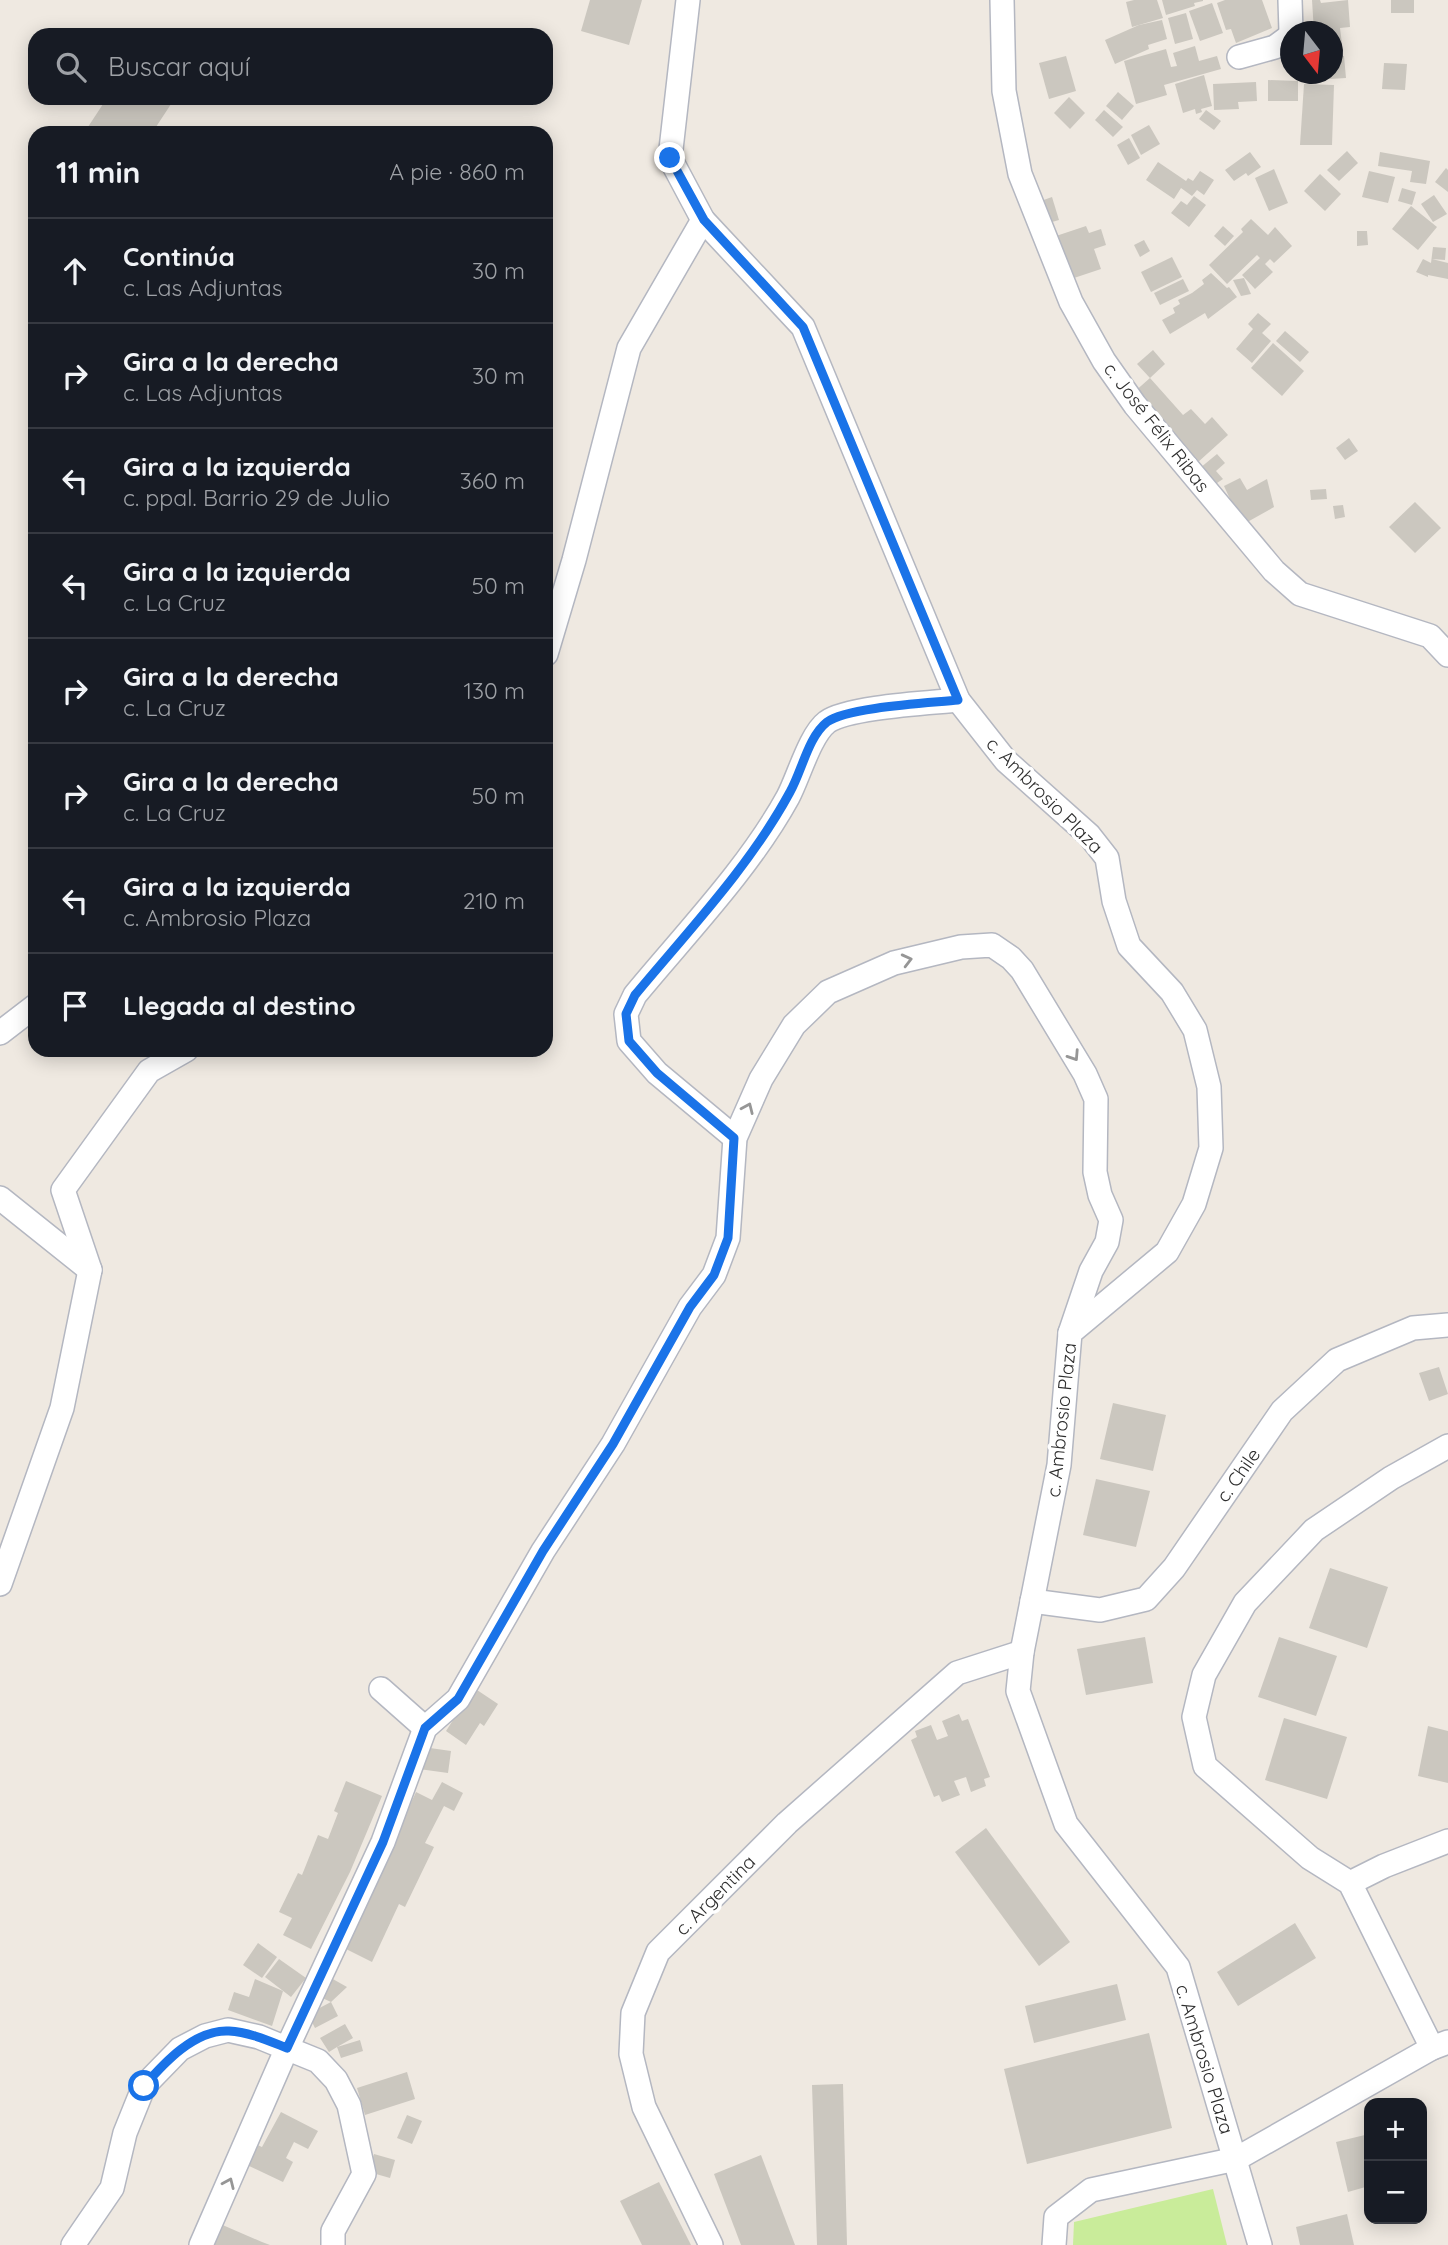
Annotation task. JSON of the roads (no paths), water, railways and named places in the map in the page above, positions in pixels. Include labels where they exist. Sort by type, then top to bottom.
[{"type":"street","name":"c. Ambrosio Plaza","points":[[688,0],[670,158],[704,220],[803,327],[958,700],[1006,761],[1089,835],[1107,858],[1114,901],[1129,946],[1172,992],[1195,1030],[1209,1087],[1211,1148],[1194,1203],[1167,1252],[1070,1333],[1059,1465],[1022,1652],[1018,1691],[1066,1824],[1178,1967],[1260,2245]]},
{"type":"street","name":"c. José Félix Ribas","points":[[1002,0],[1004,91],[1020,174],[1071,302],[1104,360],[1135,405],[1266,560],[1300,593],[1430,636],[1448,655]]},
{"type":"street","points":[[1290,0],[1291,21]]},
{"type":"street","points":[[1239,57],[1275,47],[1280,43]]},
{"type":"street","points":[[553,631],[574,561],[629,348],[704,220]]},
{"type":"street","points":[[734,1138],[657,1073],[629,1041],[626,1014],[635,995],[723,888],[776,818],[799,776],[816,733],[829,721],[848,714],[884,708],[958,700]]},
{"type":"street","points":[[201,2245],[287,2048],[383,1842],[425,1728],[458,1699],[543,1551],[613,1444],[690,1307],[714,1275],[728,1238],[734,1138],[761,1079],[794,1025],[828,992],[894,963],[961,947],[992,945],[1011,958],[1022,970],[1085,1074],[1096,1099],[1095,1172],[1100,1195],[1111,1220],[1107,1242],[1091,1271],[1070,1333]]},
{"type":"street","points":[[0,1033],[28,1011]]},
{"type":"street","points":[[0,1584],[62,1408],[90,1270],[63,1190],[149,1071],[174,1057]]},
{"type":"street","points":[[0,1198],[90,1270]]},
{"type":"street","name":"c. Chile","points":[[1032,1601],[1100,1611],[1146,1600],[1174,1567],[1282,1411],[1337,1360],[1413,1328],[1448,1325]]},
{"type":"street","points":[[1054,2245],[1056,2217],[1091,2190],[1236,2159],[1440,2045],[1350,1883],[1310,1858],[1205,1766],[1194,1717],[1204,1675],[1244,1603],[1314,1530],[1391,1478],[1448,1446]]},
{"type":"street","name":"c. Argentina","points":[[711,2245],[644,2106],[631,2054],[633,2013],[658,1952],[787,1823],[957,1673],[1022,1652]]},
{"type":"street","points":[[381,1689],[425,1728]]},
{"type":"street","points":[[1350,1883],[1384,1866],[1448,1841]]},
{"type":"street","points":[[73,2245],[112,2188],[125,2133],[144,2086],[180,2049],[205,2036],[228,2030],[259,2037],[318,2061],[336,2080],[349,2105],[364,2174],[333,2231],[333,2245]]}]
